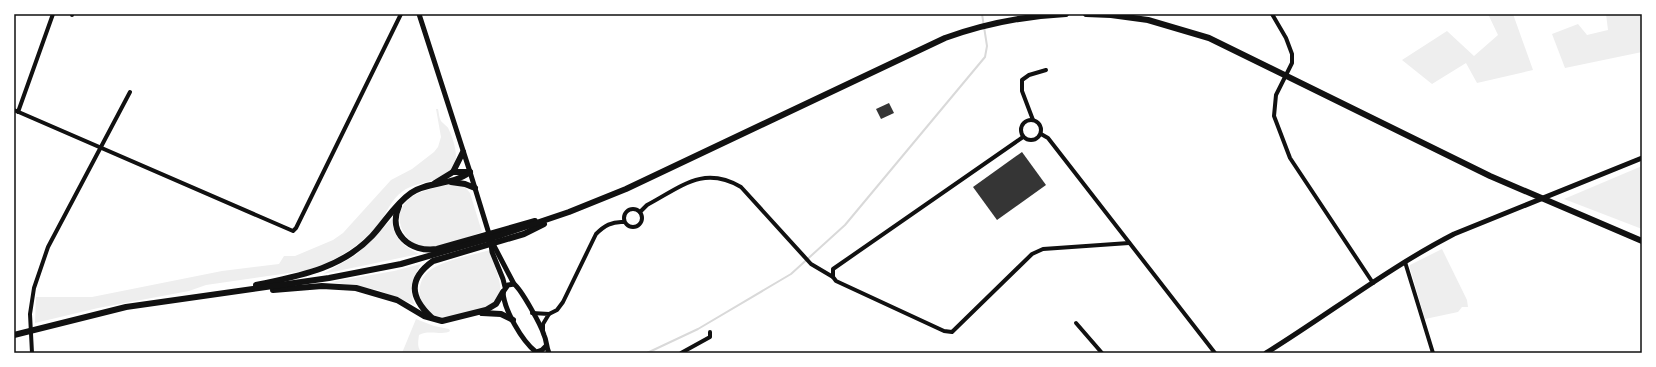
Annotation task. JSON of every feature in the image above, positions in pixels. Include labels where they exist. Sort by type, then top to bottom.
[{"type":"highway","points":[[15,335],[126,307],[358,273],[402,264],[482,241],[553,218],[632,186],[910,54],[963,32],[995,23],[1022,18],[1066,14]]},
{"type":"highway","points":[[1086,14],[1148,20],[1209,38],[1490,176],[1642,241]]},
{"type":"highway","points":[[430,186],[453,172],[464,152]]},
{"type":"highway","points":[[453,172],[470,172]]},
{"type":"highway","points":[[206,295],[300,276],[327,268],[356,250],[371,237],[401,201],[412,192],[462,178],[470,172]]},
{"type":"highway","points":[[450,182],[465,184],[475,188]]},
{"type":"highway","points":[[401,201],[396,211],[396,220],[399,232],[405,241],[414,248],[437,249],[482,241]]},
{"type":"highway","points":[[432,318],[418,304],[415,294],[415,284],[418,275],[433,261],[501,235]]},
{"type":"highway","points":[[206,295],[322,286],[356,288],[396,300],[424,316],[442,321],[476,314],[501,314],[513,320]]},
{"type":"highway","points":[[476,314],[496,304],[504,290]]},
{"type":"street","points":[[53,14],[16,111],[293,231],[296,228],[401,14]]},
{"type":"street","points":[[420,14],[490,237],[492,252],[503,279],[504,301],[513,320],[529,346],[536,352],[542,350],[546,346]]},
{"type":"street","points":[[1272,14],[1289,44],[1292,54],[1292,64],[1276,95],[1274,116],[1290,158],[1373,283]]},
{"type":"street","points":[[1033,120],[1026,121],[1020,130],[1023,137],[1029,141],[1033,141],[1040,134],[1040,125],[1033,120],[1022,91],[1022,80],[1029,75],[1046,70]]},
{"type":"street","points":[[32,353],[30,314],[34,288],[48,247],[99,148],[130,92]]},
{"type":"street","points":[[1040,134],[1048,138],[1215,353]]},
{"type":"street","points":[[832,277],[832,270],[1023,137]]},
{"type":"street","points":[[1266,353],[1404,262],[1454,234],[1642,158]]},
{"type":"street","points":[[640,212],[647,205],[697,178],[713,177],[729,180],[741,187],[811,264],[836,281],[862,294],[948,332],[952,332],[1032,254],[1043,249],[1129,243]]},
{"type":"street","points":[[624,222],[624,216],[627,210],[632,208],[640,212]]},
{"type":"street","points":[[549,353],[543,332],[543,324],[549,314],[557,310],[563,302],[596,234],[602,228],[611,223],[624,222],[632,227],[638,226],[641,221],[640,212]]},
{"type":"street","points":[[490,237],[514,284],[518,288],[543,332]]},
{"type":"street","points":[[1404,262],[1432,353]]},
{"type":"street","points":[[504,290],[514,284]]},
{"type":"street","points":[[532,312],[549,314]]},
{"type":"street","points":[[1076,323],[1102,353]]},
{"type":"street","points":[[681,353],[710,337],[710,332]]},
{"type":"shaded area","points":[[1488,14],[1513,14],[1533,70],[1477,83],[1466,63],[1432,84],[1402,60],[1447,31],[1474,56],[1498,35]]},
{"type":"shaded area","points":[[1606,14],[1642,14],[1642,52],[1565,68],[1552,34],[1578,24],[1587,35],[1608,30]]},
{"type":"shaded area","points":[[436,109],[438,109],[441,121],[447,126],[455,146],[456,159],[451,169],[439,178],[409,187],[399,194],[373,231],[355,246],[335,259],[303,271],[206,285],[189,291],[98,308],[35,323],[36,297],[92,297],[222,271],[279,264],[284,256],[295,256],[333,240],[343,233],[391,180],[412,169],[434,152],[438,147],[441,137]]},
{"type":"shaded area","points":[[1642,166],[1642,229],[1564,199]]},
{"type":"shaded area","points":[[449,184],[465,187],[470,193],[482,232],[436,247],[425,248],[418,246],[406,236],[402,229],[400,215],[402,208],[407,201],[416,195],[426,190]]},
{"type":"shaded area","points":[[392,219],[394,231],[400,241],[408,248],[419,254],[323,274],[356,255]]},
{"type":"shaded area","points":[[1442,249],[1467,300],[1468,307],[1462,307],[1458,312],[1425,319],[1410,265]]},
{"type":"shaded area","points":[[490,250],[500,287],[499,295],[492,304],[480,310],[446,317],[433,315],[428,311],[421,300],[420,287],[421,281],[429,271],[450,261]]},
{"type":"shaded area","points":[[421,264],[412,284],[412,294],[415,305],[378,290],[331,282],[394,271]]},
{"type":"shaded area","points":[[416,319],[434,326],[449,329],[450,331],[444,333],[423,333],[419,335],[418,342],[422,353],[402,353]]},
{"type":"building","points":[[889,103],[894,113],[881,119],[876,109]]},
{"type":"building","points":[[1022,152],[1046,185],[997,220],[973,187]]},
{"type":"waterway","points":[[647,353],[698,329],[791,274],[845,225],[985,57],[987,46],[982,14]]}]
